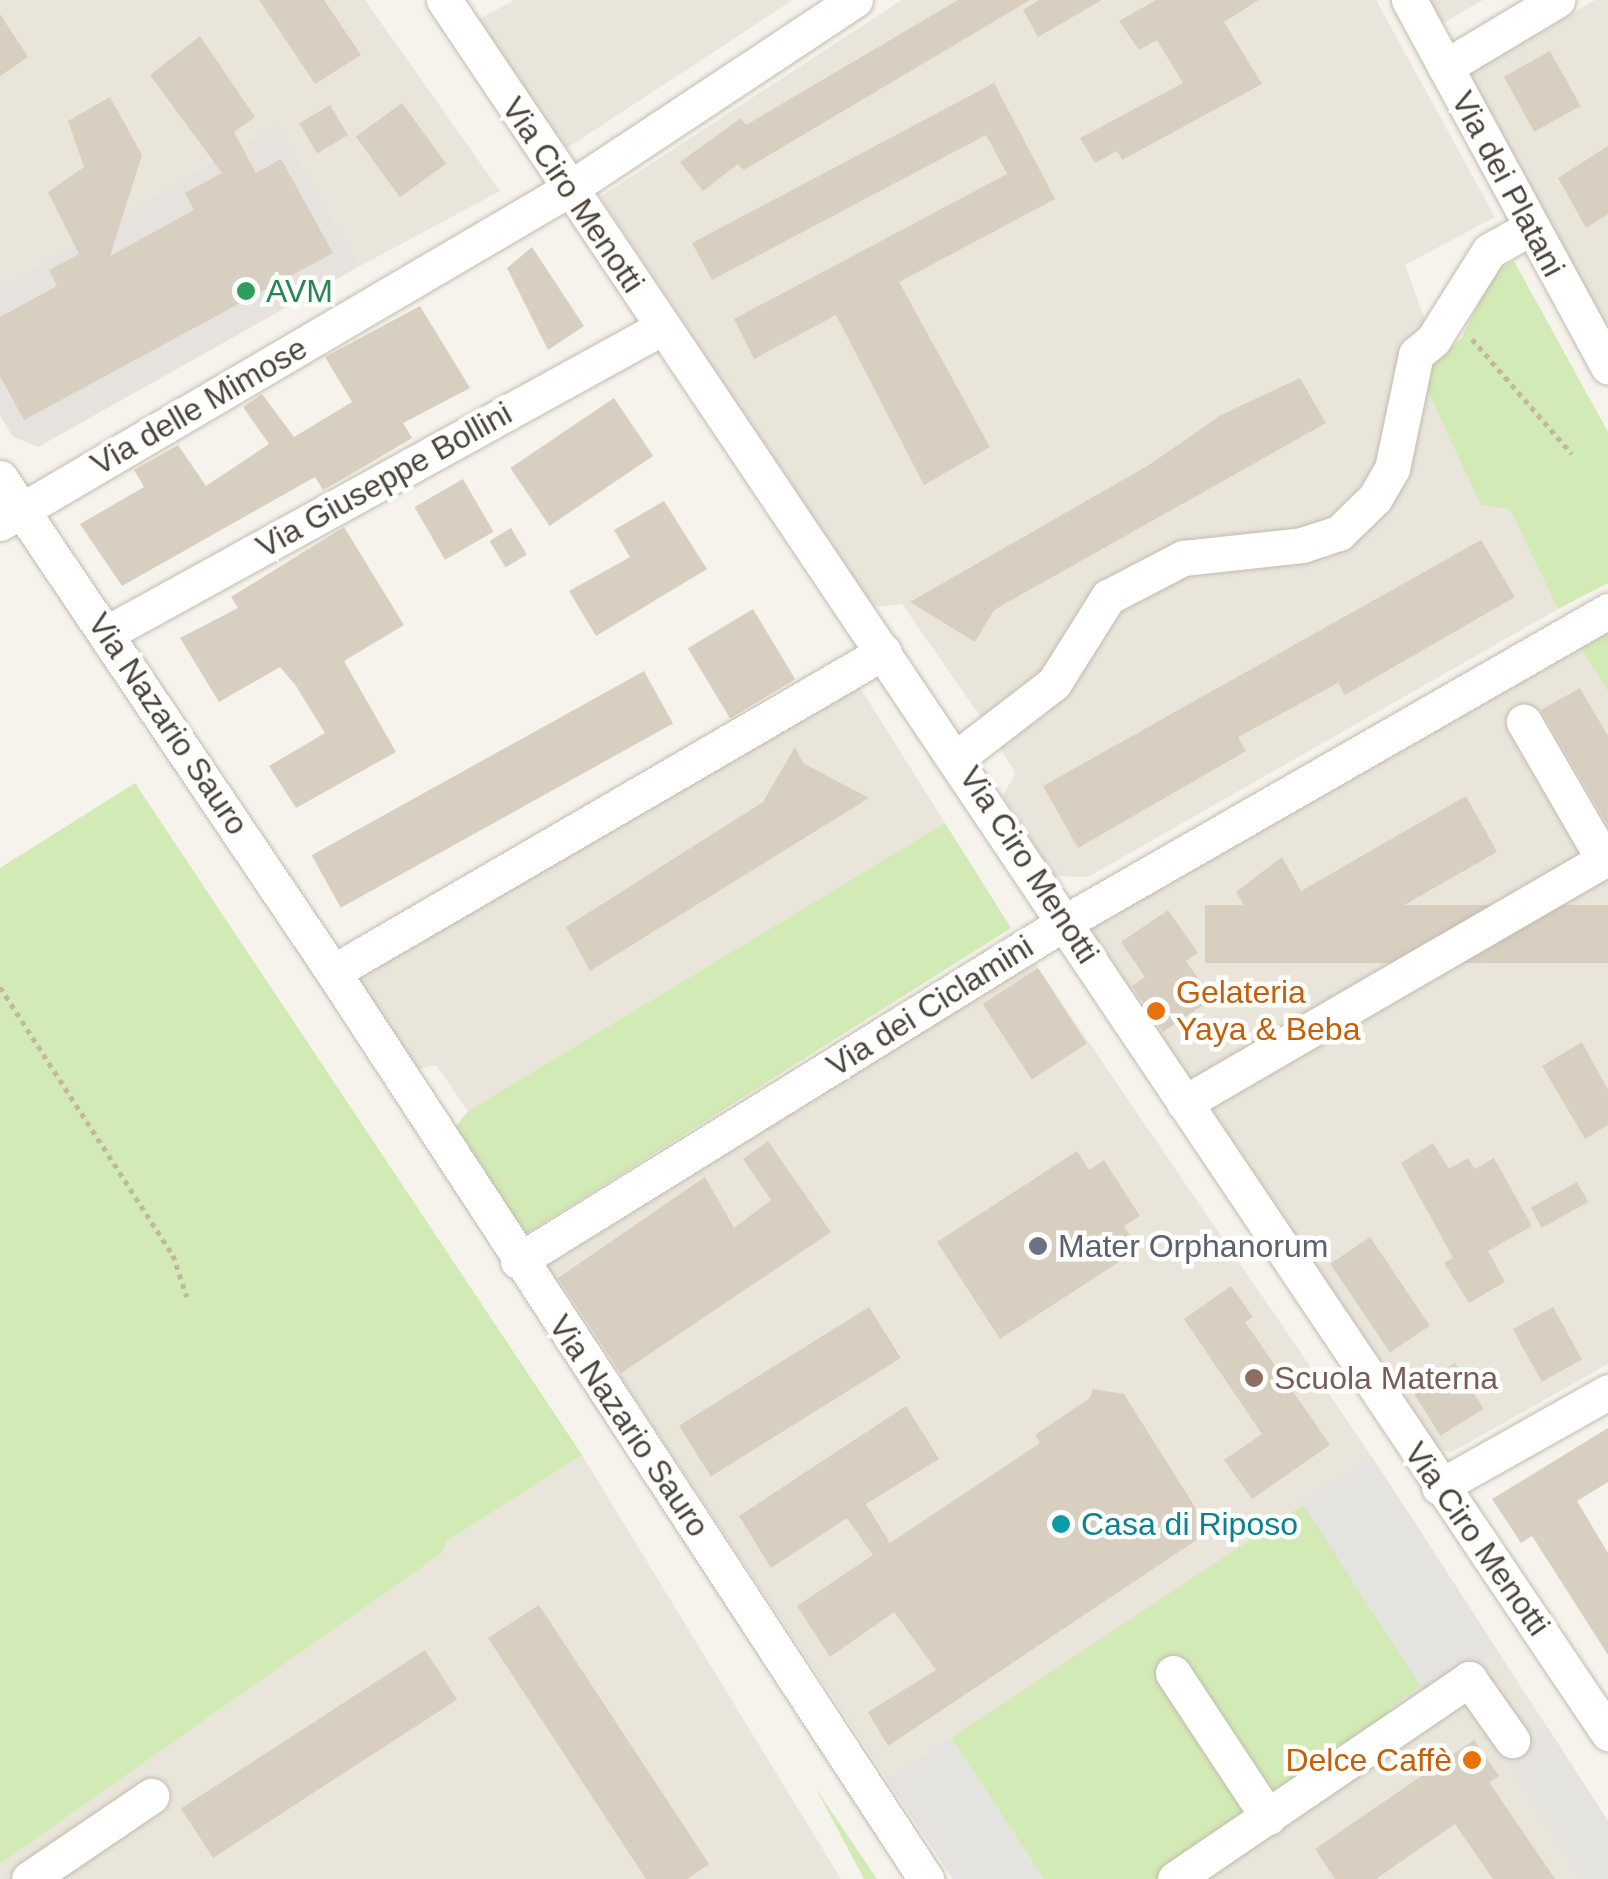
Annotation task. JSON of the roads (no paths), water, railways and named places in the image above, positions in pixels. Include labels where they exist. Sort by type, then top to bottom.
[{"type":"street","name":"Via Ciro Menotti","points":[[444,0],[661,328],[958,757],[1439,1487],[1608,1734]]},
{"type":"street","name":"Via delle Mimose","points":[[11,516],[569,188],[855,0]]},
{"type":"street","name":"Via dei Platani","points":[[1409,0],[1608,367]]},
{"type":"street","points":[[1446,67],[1556,0]]},
{"type":"street","points":[[958,757],[1054,682],[1108,597],[1183,558],[1302,544],[1339,533],[1375,498],[1392,469],[1416,354],[1450,314],[1489,251],[1532,226]]},
{"type":"street","name":"Via Giuseppe Bollini","points":[[108,632],[661,328]]},
{"type":"street","name":"Via Nazario Sauro","points":[[0,478],[11,516],[108,632],[926,1879]]},
{"type":"street","name":"Via dei Ciclamini","points":[[518,1260],[1067,921],[1608,611]]},
{"type":"street","points":[[334,972],[884,652]]},
{"type":"street","points":[[1184,1102],[1604,860],[1524,722]]},
{"type":"street","points":[[1439,1487],[1608,1392]]},
{"type":"street","points":[[1173,1673],[1268,1817]]},
{"type":"street","points":[[1175,1879],[1468,1679],[1512,1740]]},
{"type":"street","points":[[29,1879],[151,1796]]},
{"type":"place","name":"AVM","points":[[246,291]]},
{"type":"place","name":"Gelateria Yaya & Beba","points":[[1156,1011]]},
{"type":"place","name":"Mater Orphanorum","points":[[1038,1246]]},
{"type":"place","name":"Scuola Materna","points":[[1254,1378]]},
{"type":"place","name":"Casa di Riposo","points":[[1061,1524]]},
{"type":"place","name":"Delce Caffè","points":[[1472,1760]]}]
